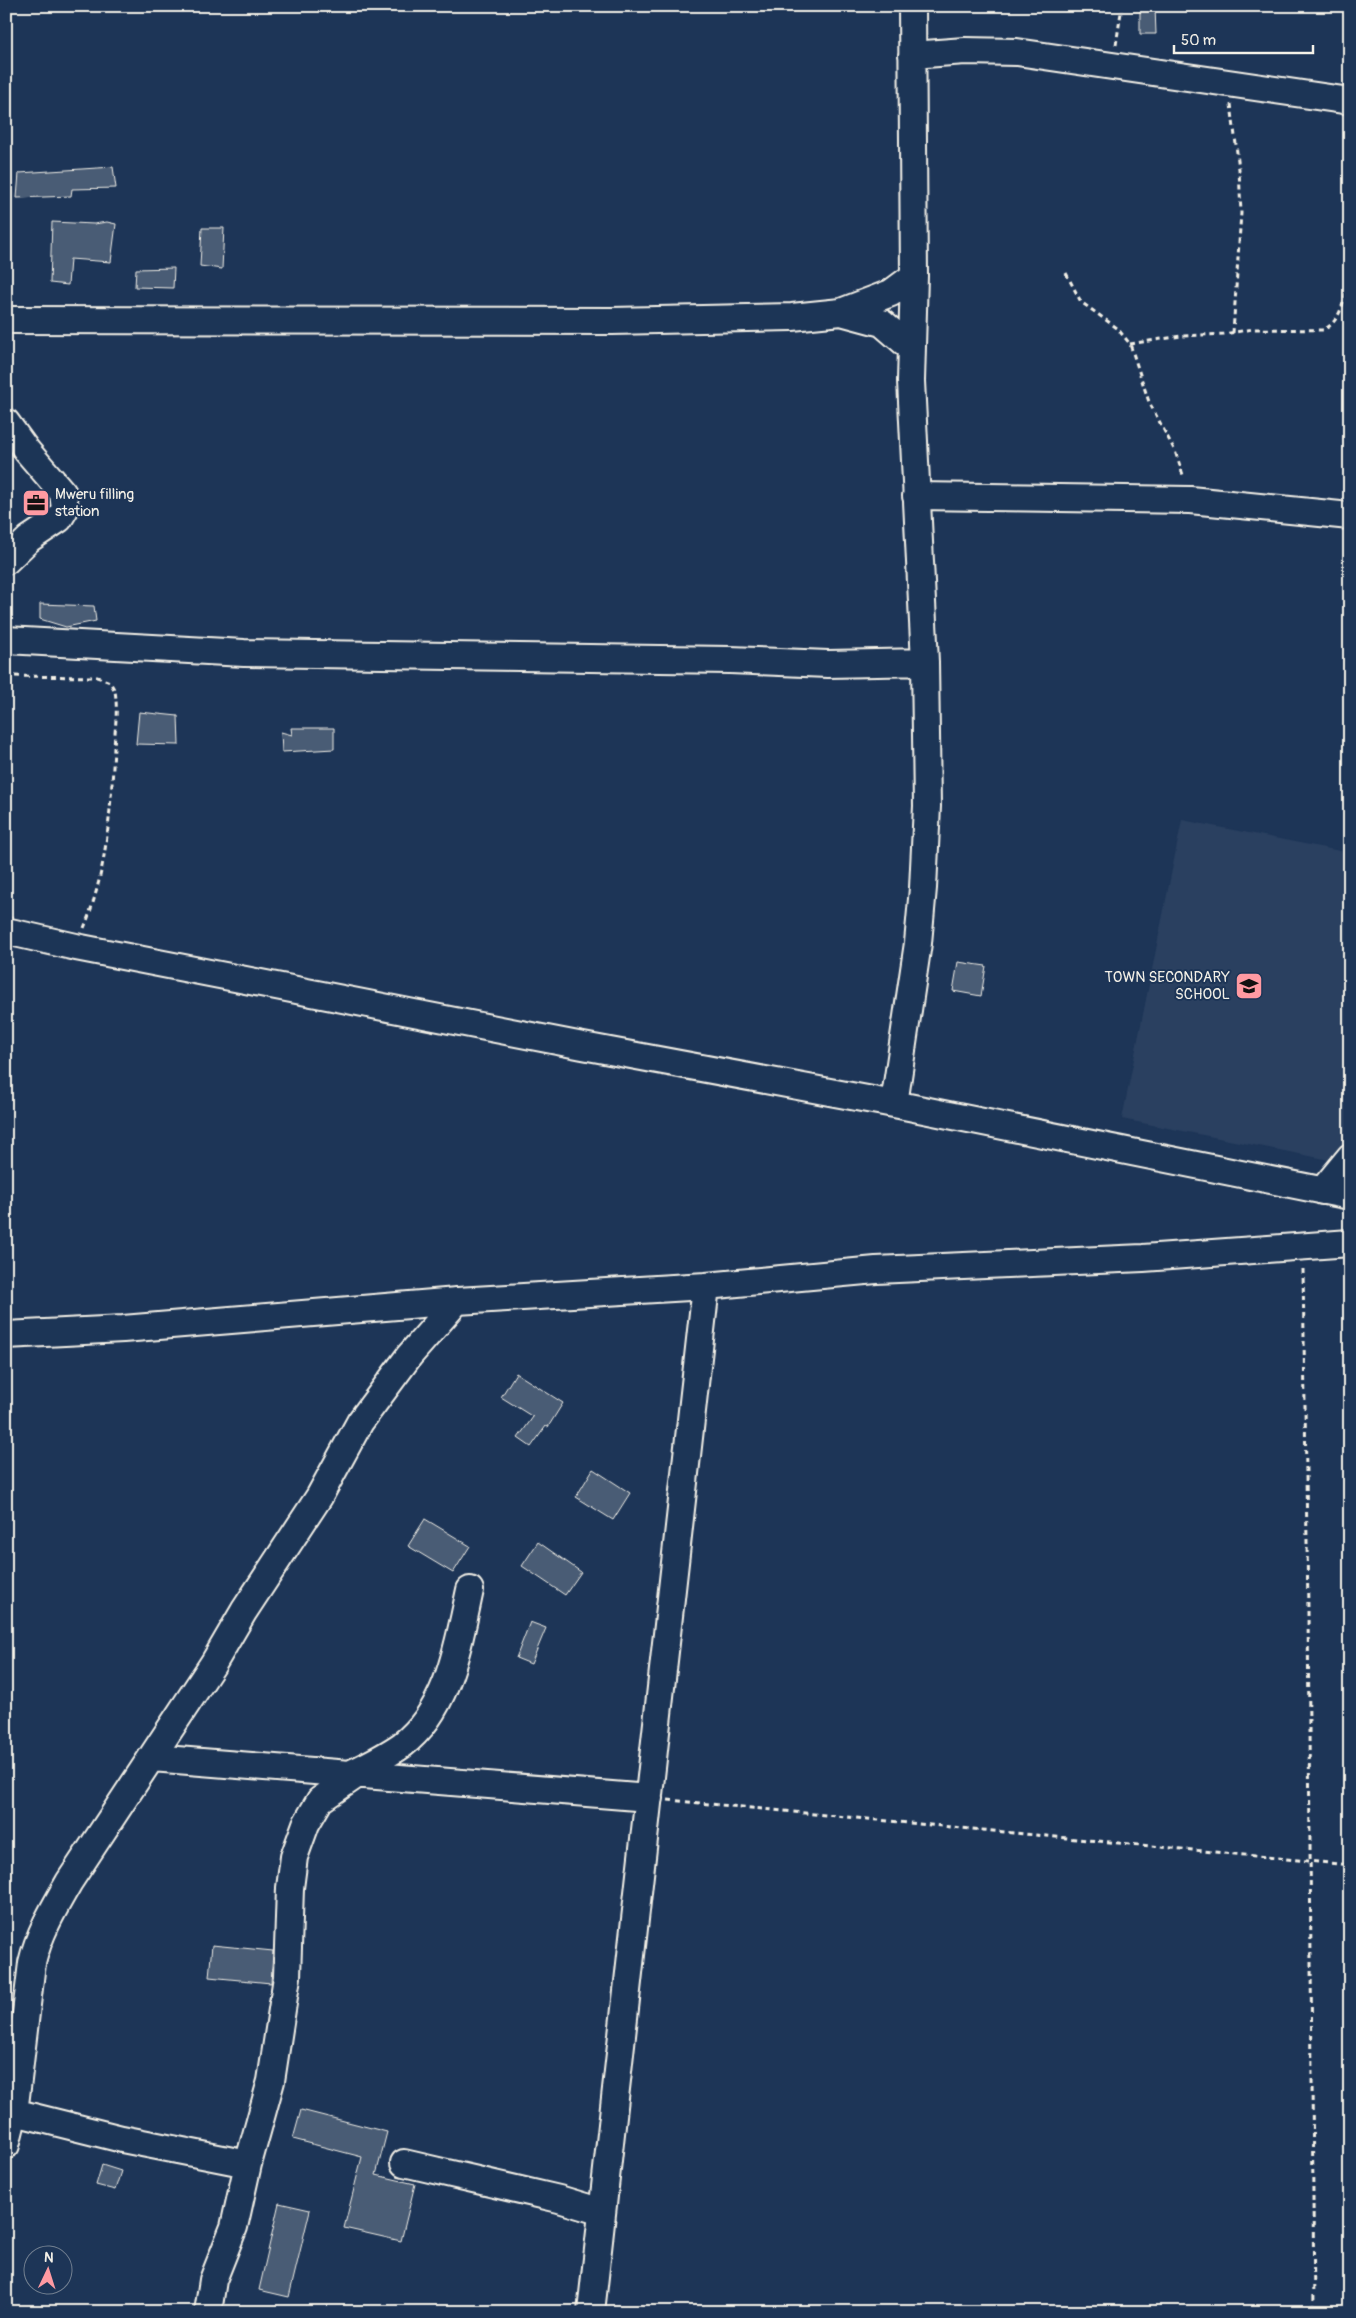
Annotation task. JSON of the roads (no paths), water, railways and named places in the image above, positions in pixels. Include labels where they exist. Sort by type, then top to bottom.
[{"type":"street","points":[[894,1104],[918,943],[924,888],[927,806],[925,662],[916,496],[911,348],[914,276],[912,6]]},
{"type":"street","points":[[912,55],[965,51],[1017,52],[1350,101]]},
{"type":"street","points":[[6,320],[612,321],[792,317],[841,312],[891,292],[914,276]]},
{"type":"street","points":[[841,312],[882,322],[911,348]]},
{"type":"street","points":[[6,422],[27,451],[58,485],[66,502],[63,515],[59,519],[29,540],[6,560]]},
{"type":"street","points":[[916,496],[1190,500],[1350,516]]},
{"type":"street","points":[[6,640],[254,653],[730,660],[828,664],[925,662]]},
{"type":"street","points":[[6,931],[76,947],[592,1048],[894,1104],[1350,1196]]},
{"type":"street","points":[[1322,1191],[1350,1157]]},
{"type":"street","points":[[6,1335],[123,1329],[457,1302],[706,1286],[876,1270],[1143,1258],[1350,1243]]},
{"type":"street","points":[[591,2312],[706,1286]]},
{"type":"street","points":[[6,2145],[28,1988],[36,1948],[43,1929],[69,1882],[152,1758],[213,1664],[244,1611],[319,1497],[360,1422],[409,1356],[457,1302]]},
{"type":"street","points":[[208,2312],[218,2264],[234,2227],[248,2164],[271,2081],[283,2014],[294,1857],[306,1824],[320,1800],[352,1776],[403,1744],[432,1713],[448,1675],[470,1590]]},
{"type":"street","points":[[152,1758],[352,1776],[649,1798]]},
{"type":"street","points":[[10,2111],[122,2139],[248,2164]]},
{"type":"street","points":[[404,2163],[560,2200],[602,2212]]},
{"type":"place","name":"Mweru filling station","points":[[36,503]]},
{"type":"place","name":"TOWN SECONDARY SCHOOL","points":[[1249,986]]}]
